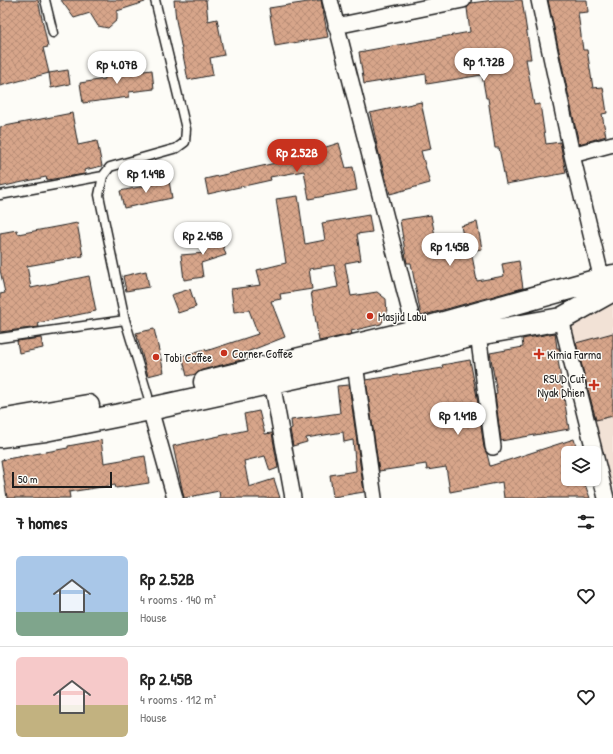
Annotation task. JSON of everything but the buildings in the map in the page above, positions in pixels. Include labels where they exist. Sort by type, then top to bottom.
[{"type":"highway","points":[[0,436],[45,430],[415,331],[609,282]]},
{"type":"highway","points":[[0,421],[149,403],[272,382],[355,364],[478,334],[560,319],[609,282]]},
{"type":"street","points":[[330,0],[415,331]]},
{"type":"street","points":[[336,26],[463,0]]},
{"type":"street","points":[[539,0],[572,155],[609,282]]},
{"type":"street","points":[[572,155],[613,144]]},
{"type":"street","points":[[560,319],[606,498]]},
{"type":"street","points":[[478,334],[493,447]]},
{"type":"street","points":[[355,364],[374,498]]},
{"type":"street","points":[[272,382],[293,498]]},
{"type":"street","points":[[149,403],[175,498]]},
{"type":"lane","points":[[44,0],[53,33]]},
{"type":"lane","points":[[149,403],[125,320],[99,195],[103,176],[110,167],[177,148],[185,142],[186,129],[156,0]]},
{"type":"lane","points":[[0,195],[103,176]]},
{"type":"lane","points":[[0,338],[125,320]]},
{"type":"shaded area","name":"RSUD Cut Nyak Dhien","points":[[613,301],[613,498],[601,459],[601,446],[597,446],[558,317]]},
{"type":"place","name":"Masjid Labu","points":[[370,316]]},
{"type":"place","name":"Corner Coffee","points":[[224,353]]},
{"type":"place","name":"Kimia Farma","points":[[539,354]]},
{"type":"place","name":"Tobi Coffee","points":[[156,357]]},
{"type":"place","name":"RSUD Cut Nyak Dhien","points":[[594,385]]}]
